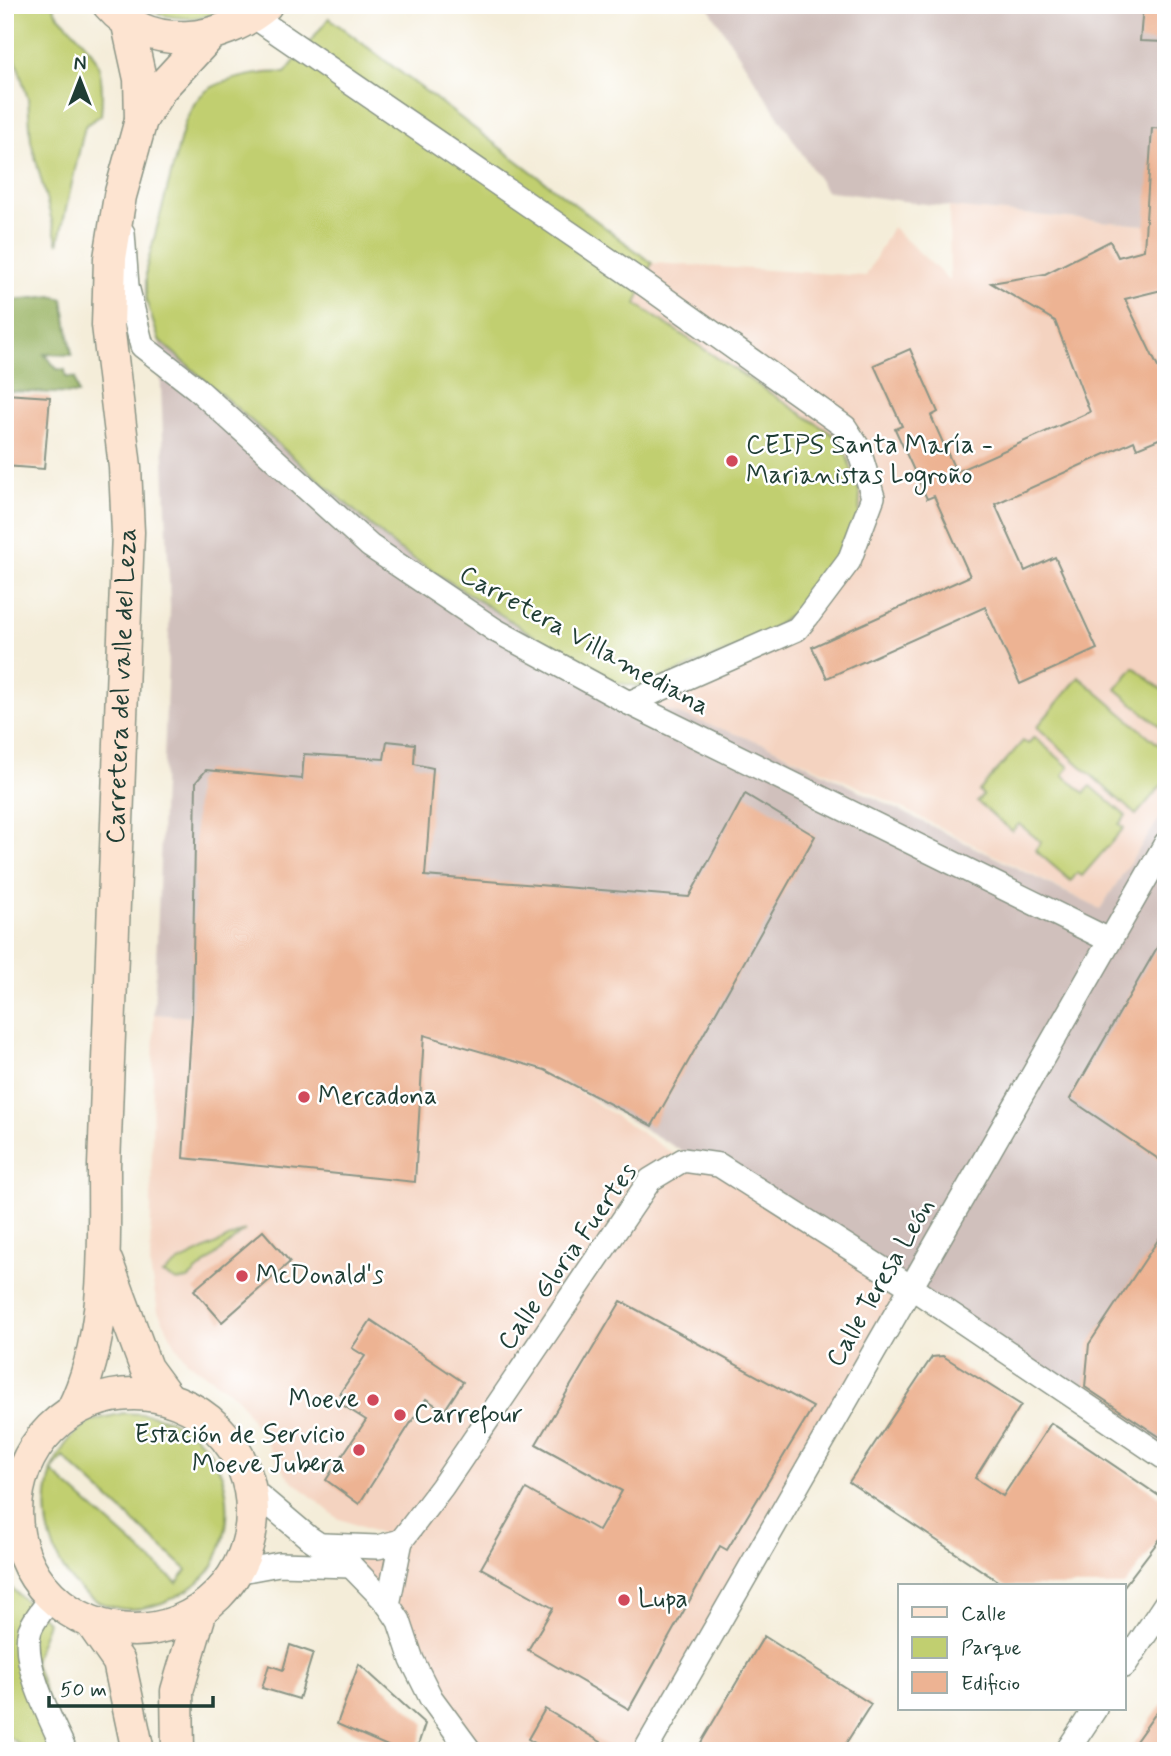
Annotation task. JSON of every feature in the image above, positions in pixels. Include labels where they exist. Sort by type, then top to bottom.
[{"type":"main road","points":[[118,13],[143,31],[166,37],[210,35],[260,10]]},
{"type":"main road","name":"Carretera del valle del Leza","points":[[118,13],[140,79],[141,120]]},
{"type":"main road","name":"Carretera del valle del Leza","points":[[72,1411],[84,1387],[92,1357],[104,1255],[105,1138],[128,532],[125,467],[108,326],[110,258],[120,196],[141,120],[161,88],[210,35]]},
{"type":"main road","name":"Carretera del valle del Leza","points":[[104,1255],[146,1368],[168,1398]]},
{"type":"main road","points":[[5,1456],[48,1430],[72,1411],[99,1399],[128,1394],[168,1398],[200,1413],[218,1428],[238,1456],[250,1488],[251,1531],[236,1572],[221,1593],[201,1610],[159,1628],[136,1631],[93,1625],[65,1610],[51,1598],[15,1555],[15,1504],[20,1477],[31,1452],[48,1430]]},
{"type":"main road","points":[[178,1751],[177,1691],[201,1610]]},
{"type":"main road","points":[[93,1625],[119,1662],[138,1751]]},
{"type":"street","points":[[260,10],[845,427],[858,447],[873,497],[849,561],[797,629],[629,703]]},
{"type":"street","name":"Carretera Villamediana","points":[[120,196],[127,286],[142,346],[196,388],[370,547],[495,630],[629,703],[1109,940]]},
{"type":"street","name":"Calle Teresa León","points":[[645,1751],[1166,843]]},
{"type":"street","name":"Calle Gloria Fuertes","points":[[401,1541],[442,1487],[650,1180],[683,1160],[719,1165],[911,1287],[1166,1460]]},
{"type":"street","points":[[250,1488],[308,1537],[324,1545],[351,1566],[388,1605],[399,1621],[412,1660],[431,1698],[470,1751]]},
{"type":"street","points":[[324,1545],[378,1547],[401,1541],[388,1605]]},
{"type":"street","points":[[236,1572],[279,1564],[351,1566]]},
{"type":"street","points":[[51,1598],[30,1630],[29,1656],[45,1707],[65,1751]]},
{"type":"street","points":[[1126,1662],[1166,1603]]},
{"type":"street","points":[[1067,1751],[1094,1710]]},
{"type":"shaded area","points":[[707,5],[1166,5],[1166,227],[949,207],[826,191]]},
{"type":"shaded area","name":"CEIPS Santa María - Marianistas Logroño","points":[[329,18],[652,263],[866,276],[892,227],[950,281],[949,207],[1166,227],[1166,808],[1100,909],[874,794],[765,744],[658,707],[659,690],[656,682],[623,685],[603,680],[397,548],[159,340],[146,300],[146,269],[185,122],[194,102],[208,89],[265,71],[285,73]]},
{"type":"shaded area","points":[[159,340],[397,548],[603,680],[658,707],[765,744],[1100,909],[1166,808],[1166,1459],[911,1287],[545,1070],[424,1035],[154,1014],[170,607]]},
{"type":"shaded area","points":[[154,1014],[424,1035],[545,1070],[683,1160],[719,1165],[911,1287],[645,1751],[469,1751],[351,1566],[401,1541],[337,1518],[286,1475],[238,1398],[187,1361],[175,1344],[158,1311],[150,1267]]},
{"type":"green space","points":[[5,5],[53,5],[56,13],[95,57],[99,68],[101,115],[85,126],[58,244],[31,141],[28,99],[5,24]]},
{"type":"green space","points":[[139,5],[235,5],[212,15],[187,18],[162,15]]},
{"type":"green space","points":[[329,18],[652,263],[636,304],[835,436],[846,454],[860,494],[859,522],[850,543],[793,613],[756,640],[640,687],[603,680],[397,548],[159,340],[146,300],[146,269],[185,122],[191,109],[202,94],[223,82],[256,74],[285,73]]},
{"type":"green space","points":[[53,296],[63,299],[72,355],[44,354],[57,369],[65,370],[66,377],[75,378],[78,394],[5,391],[5,301]]},
{"type":"green space","points":[[1134,667],[1166,693],[1166,724],[1162,728],[1116,689]]},
{"type":"green space","points":[[1079,677],[1166,751],[1166,780],[1136,815],[1037,727]]},
{"type":"green space","points":[[1034,737],[1069,767],[1063,775],[1084,793],[1091,786],[1126,816],[1119,824],[1124,828],[1082,876],[1077,873],[1071,881],[1035,850],[1041,842],[1019,824],[1012,831],[977,802],[983,795],[979,791],[1023,741],[1028,744]]},
{"type":"green space","points":[[245,1230],[188,1279],[177,1281],[163,1274],[179,1262]]},
{"type":"green space","points":[[123,1413],[155,1416],[178,1425],[197,1438],[211,1454],[221,1473],[226,1493],[224,1538],[216,1560],[208,1572],[192,1587],[173,1598],[133,1609],[99,1602],[73,1581],[55,1551],[47,1516],[50,1479],[53,1473],[177,1583],[187,1570],[63,1457],[56,1465],[64,1446],[92,1421]]},
{"type":"green space","points":[[5,1582],[48,1622],[34,1661],[66,1751],[30,1751],[5,1735]]},
{"type":"building","points":[[1143,5],[1166,5],[1166,42],[1140,41]]},
{"type":"building","points":[[1152,128],[1166,129],[1166,289],[1125,299],[1166,384],[1166,436],[1137,448],[1134,441],[995,504],[1025,571],[1055,557],[1097,649],[1020,684],[985,607],[827,678],[812,647],[970,576],[934,496],[927,499],[895,429],[902,426],[874,365],[910,349],[938,412],[931,416],[956,472],[1090,412],[1055,321],[991,283],[1045,274],[1110,241],[1118,257],[1144,250]]},
{"type":"building","points":[[5,394],[50,397],[44,469],[5,466]]},
{"type":"building","points":[[387,741],[415,744],[414,764],[433,768],[425,876],[689,897],[745,794],[815,836],[652,1126],[545,1070],[424,1035],[415,1182],[183,1158],[192,1016],[196,782],[206,770],[302,779],[304,754],[384,759]]},
{"type":"building","points":[[1166,932],[1166,1164],[1070,1099]]},
{"type":"building","points":[[1166,1228],[1166,1441],[1085,1387],[1089,1344]]},
{"type":"building","name":"McDonald's","points":[[263,1231],[290,1262],[222,1322],[194,1290]]},
{"type":"building","points":[[621,1301],[813,1407],[727,1550],[720,1546],[629,1709],[528,1650],[553,1608],[481,1568],[526,1489],[599,1531],[622,1491],[536,1444]]},
{"type":"building","points":[[371,1320],[463,1382],[444,1411],[426,1399],[359,1504],[326,1480],[366,1420],[341,1404],[346,1397],[340,1393],[365,1356],[352,1348]]},
{"type":"building","points":[[943,1356],[1021,1405],[975,1478],[1003,1496],[1051,1423],[1162,1498],[1166,1509],[1166,1531],[1126,1584],[1002,1584],[849,1482],[932,1357]]},
{"type":"building","points":[[764,1636],[871,1704],[841,1751],[696,1751]]},
{"type":"building","points":[[290,1645],[313,1653],[299,1699],[262,1688],[269,1665],[283,1670]]},
{"type":"building","points":[[359,1664],[425,1724],[416,1751],[399,1751],[337,1724]]},
{"type":"building","points":[[1166,1699],[1166,1751],[1129,1751]]},
{"type":"building","points":[[545,1709],[616,1751],[549,1751],[528,1739]]},
{"type":"place","name":"CEIPS Santa María - Marianistas Logroño","points":[[732,461]]},
{"type":"place","name":"Mercadona","points":[[304,1097]]},
{"type":"place","name":"McDonald's","points":[[242,1276]]},
{"type":"place","name":"Moeve","points":[[373,1400]]},
{"type":"place","name":"Carrefour","points":[[400,1415]]},
{"type":"place","name":"Estación de Servicio Moeve Jubera","points":[[359,1450]]},
{"type":"place","name":"Lupa","points":[[624,1600]]}]
